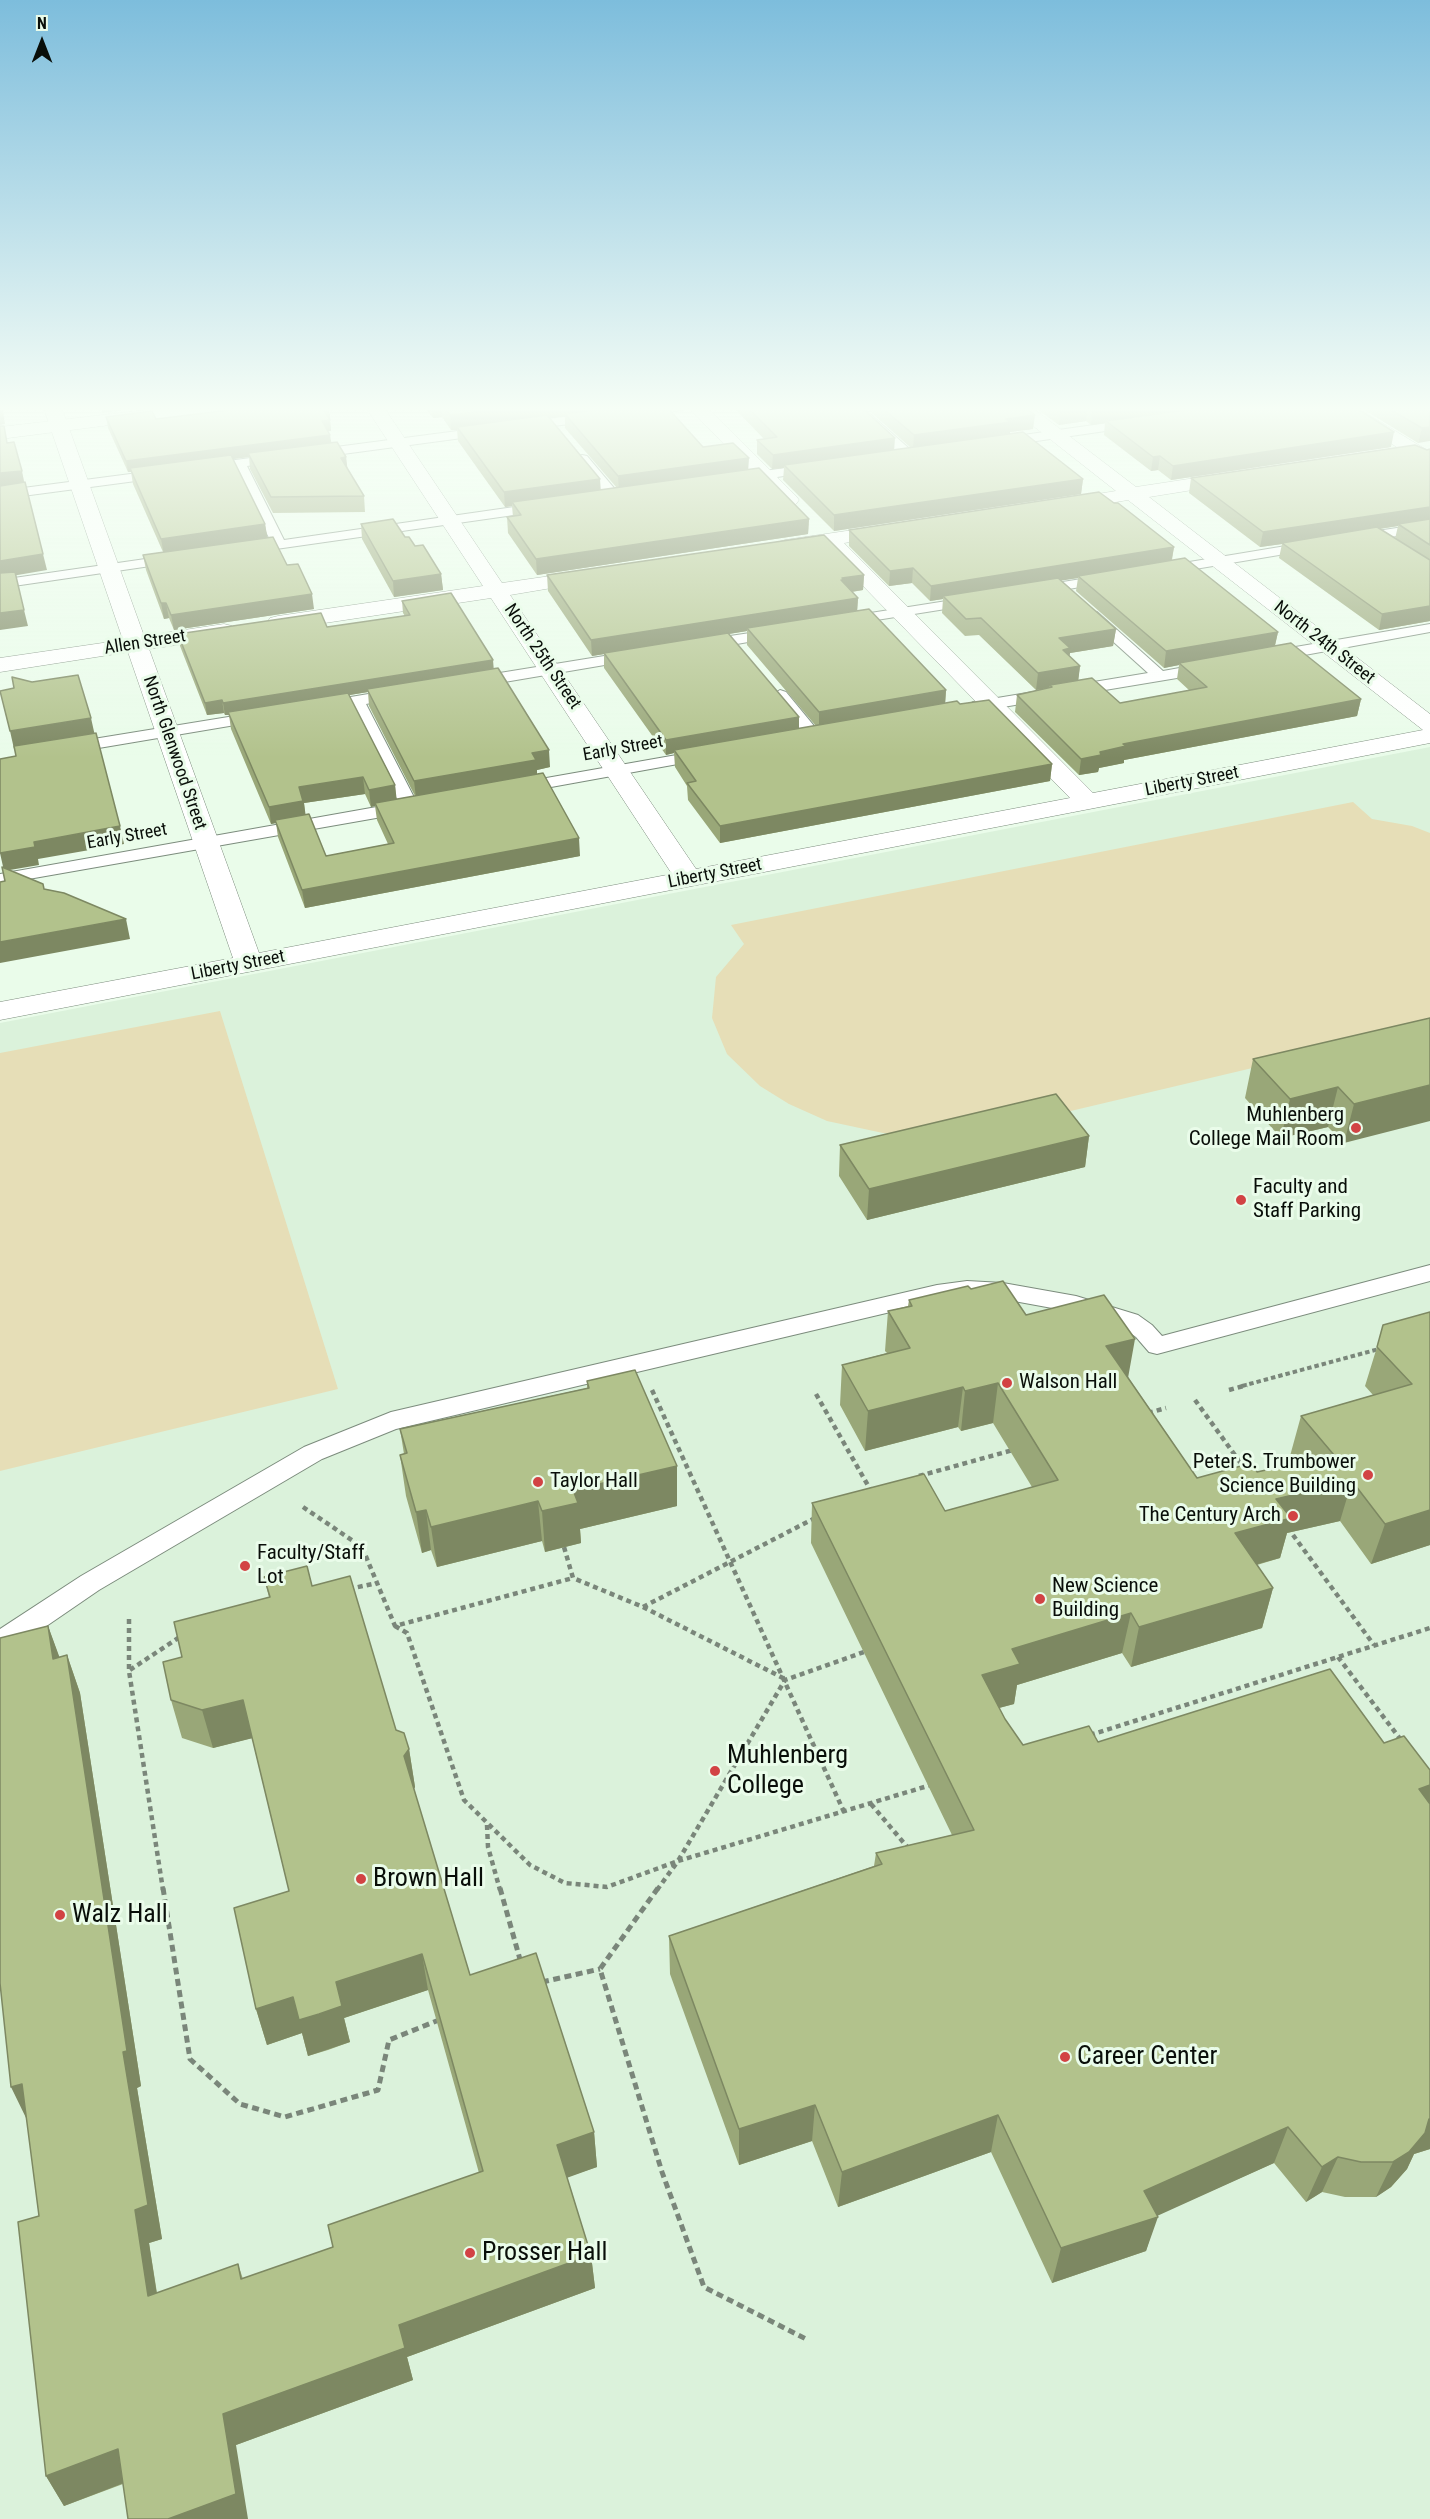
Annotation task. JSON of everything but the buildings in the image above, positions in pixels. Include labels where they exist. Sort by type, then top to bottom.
[{"type":"street","name":"North Glenwood Street","points":[[94,524],[249,964]]},
{"type":"street","name":"North 25th Street","points":[[453,524],[689,879]]},
{"type":"street","points":[[812,524],[1088,802]]},
{"type":"street","name":"North 24th Street","points":[[1170,524],[1430,725]]},
{"type":"street","points":[[769,549],[910,527]]},
{"type":"street","name":"Allen Street","points":[[0,665],[615,572]]},
{"type":"street","name":"Liberty Street","points":[[0,1011],[1430,736]]},
{"type":"lane","points":[[269,524],[279,544]]},
{"type":"lane","points":[[234,551],[426,524]]},
{"type":"lane","points":[[1342,541],[1430,527]]},
{"type":"lane","points":[[1376,536],[1394,548]]},
{"type":"lane","points":[[1151,572],[1320,544]]},
{"type":"lane","points":[[0,584],[189,557]]},
{"type":"lane","points":[[1025,592],[1116,578]]},
{"type":"lane","points":[[1060,587],[1160,676]]},
{"type":"lane","points":[[833,623],[991,598]]},
{"type":"lane","points":[[1261,658],[1430,628]]},
{"type":"lane","points":[[688,647],[789,631]]},
{"type":"lane","points":[[734,640],[748,657]]},
{"type":"lane","points":[[459,684],[653,653]]},
{"type":"lane","points":[[955,711],[1227,664]]},
{"type":"lane","points":[[770,683],[819,734],[790,739]]},
{"type":"lane","points":[[309,709],[413,692]]},
{"type":"lane","name":"Early Street","points":[[0,879],[416,806],[356,701]]},
{"type":"lane","points":[[56,750],[273,715]]},
{"type":"lane","name":"Early Street","points":[[502,790],[721,752]]},
{"type":"lane","points":[[0,1642],[90,1583],[313,1452],[391,1421],[937,1293],[967,1289],[1003,1291],[1076,1304],[1130,1321],[1144,1331],[1157,1346],[1430,1274]]},
{"type":"path","points":[[1229,1390],[1385,1347]]},
{"type":"path","points":[[650,1384],[844,1812]]},
{"type":"path","points":[[816,1395],[870,1489]]},
{"type":"path","points":[[1195,1400],[1250,1476]]},
{"type":"path","points":[[1143,1414],[1166,1408]]},
{"type":"path","points":[[915,1477],[1018,1449]]},
{"type":"path","points":[[860,1495],[881,1486]]},
{"type":"path","points":[[303,1507],[362,1547],[395,1626],[407,1633],[464,1800],[530,1865],[565,1883],[607,1887],[678,1861],[939,1782]]},
{"type":"path","points":[[643,1607],[820,1515]]},
{"type":"path","points":[[1293,1535],[1374,1646]]},
{"type":"path","points":[[564,1547],[573,1578]]},
{"type":"path","points":[[395,1626],[573,1578],[643,1607],[785,1680]]},
{"type":"path","points":[[345,1590],[377,1583]]},
{"type":"path","points":[[129,1619],[129,1671],[190,2059],[240,2104],[285,2117],[378,2090],[388,2040],[442,2019]]},
{"type":"path","points":[[1087,1736],[1430,1628]]},
{"type":"path","points":[[129,1671],[186,1633]]},
{"type":"path","points":[[538,1983],[600,1969],[678,1861],[785,1680],[864,1652]]},
{"type":"path","points":[[1338,1657],[1402,1742]]},
{"type":"path","points":[[871,1804],[912,1853]]},
{"type":"path","points":[[486,1824],[488,1847],[524,1973]]},
{"type":"path","points":[[600,1969],[663,2172],[704,2287],[808,2340]]},
{"type":"shaded area","name":"Muhlenberg College","points":[[1430,747],[1430,2519],[0,2519],[0,1023]]},
{"type":"shaded area","points":[[1353,802],[1372,819],[1412,826],[1430,833],[1430,1026],[965,1136],[941,1137],[883,1133],[827,1121],[789,1104],[760,1086],[727,1054],[712,1018],[716,977],[744,944],[731,925]]},
{"type":"shaded area","points":[[220,1011],[338,1389],[0,1471],[0,1053]]},
{"type":"place","name":"Muhlenberg College Mail Room","points":[[1356,1128]]},
{"type":"place","name":"Faculty and Staff Parking","points":[[1241,1200]]},
{"type":"place","name":"Walson Hall","points":[[1007,1383]]},
{"type":"place","name":"Peter S. Trumbower Science Building","points":[[1368,1475]]},
{"type":"place","name":"Taylor Hall","points":[[538,1482]]},
{"type":"place","name":"The Century Arch","points":[[1293,1516]]},
{"type":"place","name":"Faculty/Staff Lot","points":[[245,1566]]},
{"type":"place","name":"New Science Building","points":[[1040,1599]]},
{"type":"place","name":"Muhlenberg College","points":[[715,1771]]},
{"type":"place","name":"Brown Hall","points":[[361,1879]]},
{"type":"place","name":"Walz Hall","points":[[60,1915]]},
{"type":"place","name":"Career Center","points":[[1065,2057]]},
{"type":"place","name":"Prosser Hall","points":[[470,2253]]}]
